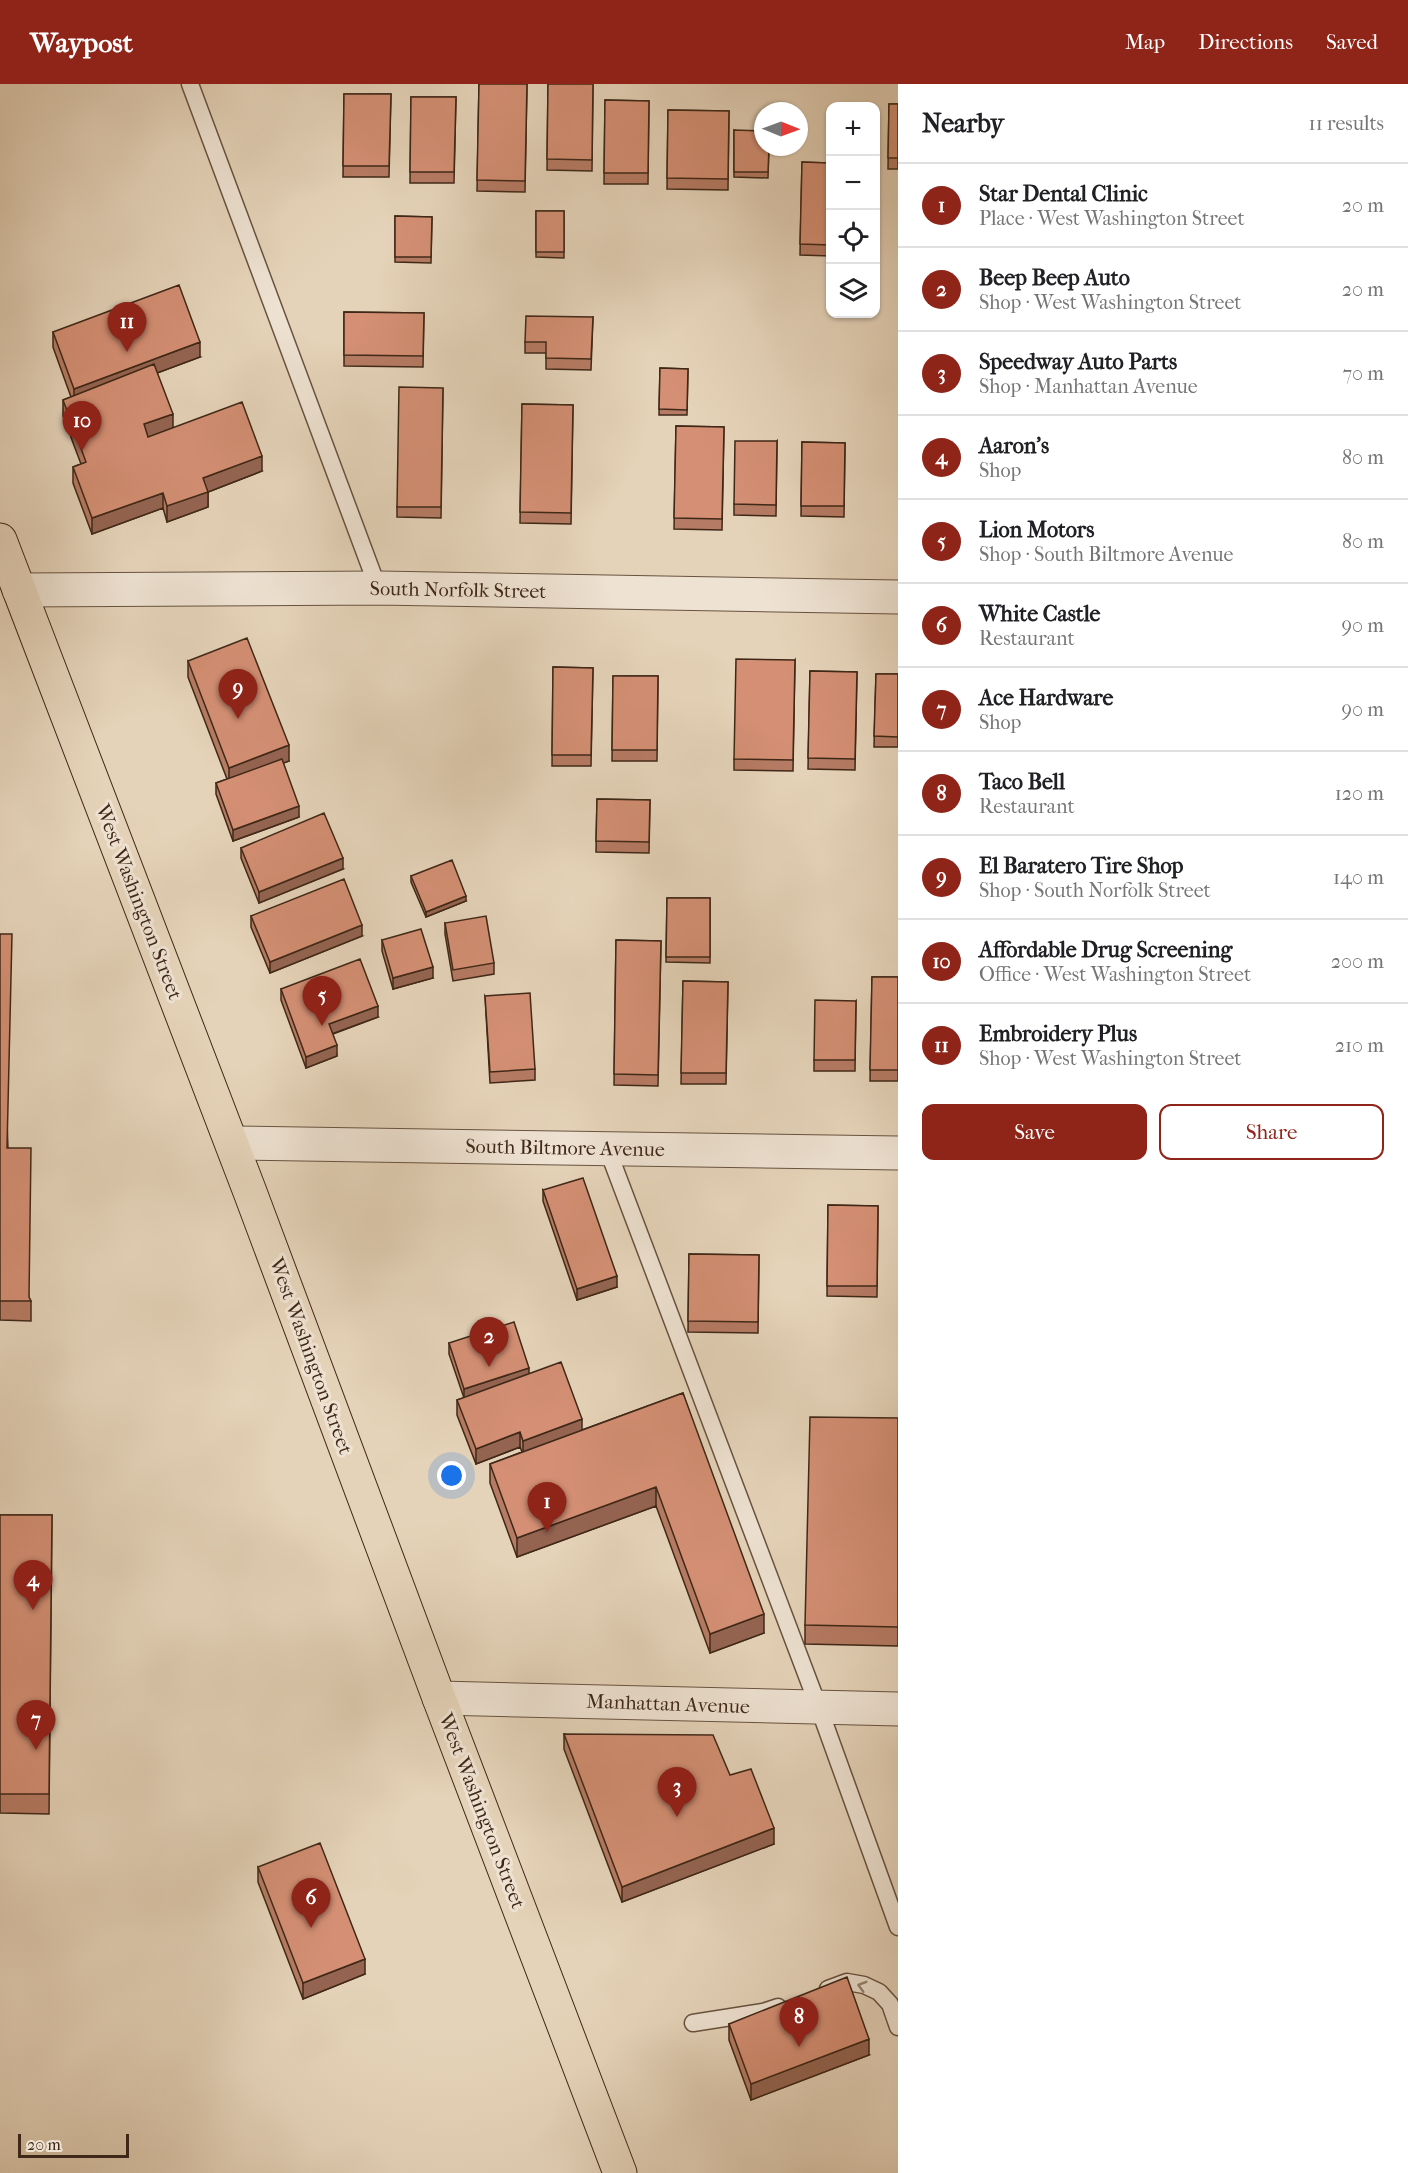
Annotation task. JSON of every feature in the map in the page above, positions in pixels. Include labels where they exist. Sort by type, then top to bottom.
[{"type":"main road","name":"West Washington Street","points":[[0,540],[232,1143],[439,1698],[621,2173]]},
{"type":"street","name":"South Norfolk Street","points":[[19,590],[378,588],[898,597]]},
{"type":"street","name":"South Biltmore Avenue","points":[[232,1143],[898,1153]]},
{"type":"street","name":"Manhattan Avenue","points":[[439,1698],[898,1709]]},
{"type":"lane","points":[[190,84],[378,588]]},
{"type":"lane","points":[[607,1148],[819,1708],[898,1927]]},
{"type":"lane","points":[[816,1993],[847,1982],[864,1984],[879,1992],[890,2004],[898,2027]]},
{"type":"lane","points":[[693,2023],[763,2012],[795,2001]]},
{"type":"building","points":[[479,84],[527,84],[525,181],[477,180]]},
{"type":"building","points":[[548,84],[593,84],[592,160],[547,159]]},
{"type":"building","points":[[344,94],[391,94],[389,166],[343,166]]},
{"type":"building","points":[[411,97],[456,97],[454,172],[410,172]]},
{"type":"building","points":[[605,100],[649,101],[648,173],[604,173]]},
{"type":"building","points":[[889,104],[898,104],[898,158],[888,158]]},
{"type":"building","points":[[668,110],[729,111],[728,179],[667,178]]},
{"type":"building","points":[[734,130],[754,131],[754,156],[769,156],[768,172],[734,172]]},
{"type":"building","points":[[802,162],[826,163],[826,245],[800,244]]},
{"type":"building","points":[[536,211],[564,211],[564,252],[536,252]]},
{"type":"building","points":[[395,216],[432,217],[431,257],[395,257]]},
{"type":"building","points":[[179,285],[200,342],[74,389],[53,332]]},
{"type":"building","points":[[344,312],[424,313],[423,356],[344,355]]},
{"type":"building","points":[[526,316],[593,317],[591,359],[546,358],[546,342],[525,342]]},
{"type":"building","points":[[154,364],[173,414],[144,424],[148,437],[242,402],[262,456],[203,478],[208,492],[167,506],[163,493],[92,518],[73,467],[86,462],[63,400]]},
{"type":"building","points":[[660,368],[688,369],[687,410],[659,409]]},
{"type":"building","points":[[399,387],[443,388],[441,507],[397,507]]},
{"type":"building","points":[[522,404],[573,405],[571,513],[520,512]]},
{"type":"building","points":[[676,426],[724,427],[722,519],[674,518]]},
{"type":"building","points":[[735,441],[777,441],[776,505],[734,504]]},
{"type":"building","points":[[802,442],[845,443],[844,506],[801,506]]},
{"type":"building","points":[[247,638],[289,745],[229,768],[188,661]]},
{"type":"building","points":[[736,659],[795,660],[793,760],[734,759]]},
{"type":"building","points":[[553,667],[593,668],[591,755],[552,755]]},
{"type":"building","points":[[810,671],[857,672],[855,759],[808,758]]},
{"type":"building","points":[[876,674],[898,674],[898,737],[874,736]]},
{"type":"building","points":[[613,676],[658,676],[657,750],[612,750]]},
{"type":"building","points":[[282,759],[299,806],[233,830],[216,783]]},
{"type":"building","points":[[597,799],[650,800],[649,842],[596,841]]},
{"type":"building","points":[[324,813],[343,858],[259,892],[241,848]]},
{"type":"building","points":[[452,860],[466,896],[426,912],[411,876]]},
{"type":"building","points":[[344,879],[362,925],[270,962],[251,916]]},
{"type":"building","points":[[667,898],[710,898],[710,957],[666,957]]},
{"type":"building","points":[[486,916],[494,963],[453,970],[445,923]]},
{"type":"building","points":[[421,929],[433,967],[393,978],[382,940]]},
{"type":"building","points":[[0,934],[12,934],[7,1148],[31,1148],[29,1297],[31,1301],[0,1301]]},
{"type":"building","points":[[616,940],[661,941],[658,1075],[614,1074]]},
{"type":"building","points":[[360,959],[378,1006],[329,1024],[337,1045],[306,1057],[281,989]]},
{"type":"building","points":[[872,977],[898,977],[898,1070],[870,1070]]},
{"type":"building","points":[[683,981],[728,982],[726,1073],[681,1073]]},
{"type":"building","points":[[530,993],[535,1069],[490,1072],[485,996]]},
{"type":"building","points":[[815,1000],[856,1001],[855,1060],[814,1060]]},
{"type":"building","points":[[583,1178],[617,1276],[577,1289],[543,1190]]},
{"type":"building","points":[[828,1205],[878,1206],[877,1286],[827,1286]]},
{"type":"building","points":[[689,1254],[759,1255],[758,1322],[688,1321]]},
{"type":"building","points":[[514,1322],[529,1368],[464,1389],[449,1343]]},
{"type":"building","points":[[561,1362],[582,1419],[523,1441],[520,1432],[476,1449],[457,1400]]},
{"type":"building","points":[[683,1393],[764,1614],[710,1634],[656,1487],[517,1538],[490,1464]]},
{"type":"building","points":[[810,1417],[898,1418],[898,1627],[805,1625]]},
{"type":"building","points":[[0,1515],[52,1515],[49,1794],[0,1794]]},
{"type":"building","points":[[564,1734],[713,1735],[730,1775],[751,1769],[774,1828],[622,1887]]},
{"type":"building","points":[[320,1843],[365,1959],[303,1983],[258,1867]]},
{"type":"building","points":[[847,1977],[869,2039],[751,2084],[729,2024]]},
{"type":"place","name":"Embroidery Plus","points":[[127,352]]},
{"type":"place","name":"Affordable Drug Screening","points":[[82,451]]},
{"type":"place","name":"El Baratero Tire Shop","points":[[238,719]]},
{"type":"place","name":"Lion Motors","points":[[322,1026]]},
{"type":"place","name":"Beep Beep Auto","points":[[489,1367]]},
{"type":"place","name":"Star Dental Clinic","points":[[547,1532]]},
{"type":"place","name":"Aaron's","points":[[33,1610]]},
{"type":"place","name":"Ace Hardware","points":[[36,1750]]},
{"type":"place","name":"Speedway Auto Parts","points":[[677,1817]]},
{"type":"place","name":"White Castle","points":[[311,1928]]},
{"type":"place","name":"Taco Bell","points":[[799,2047]]}]
